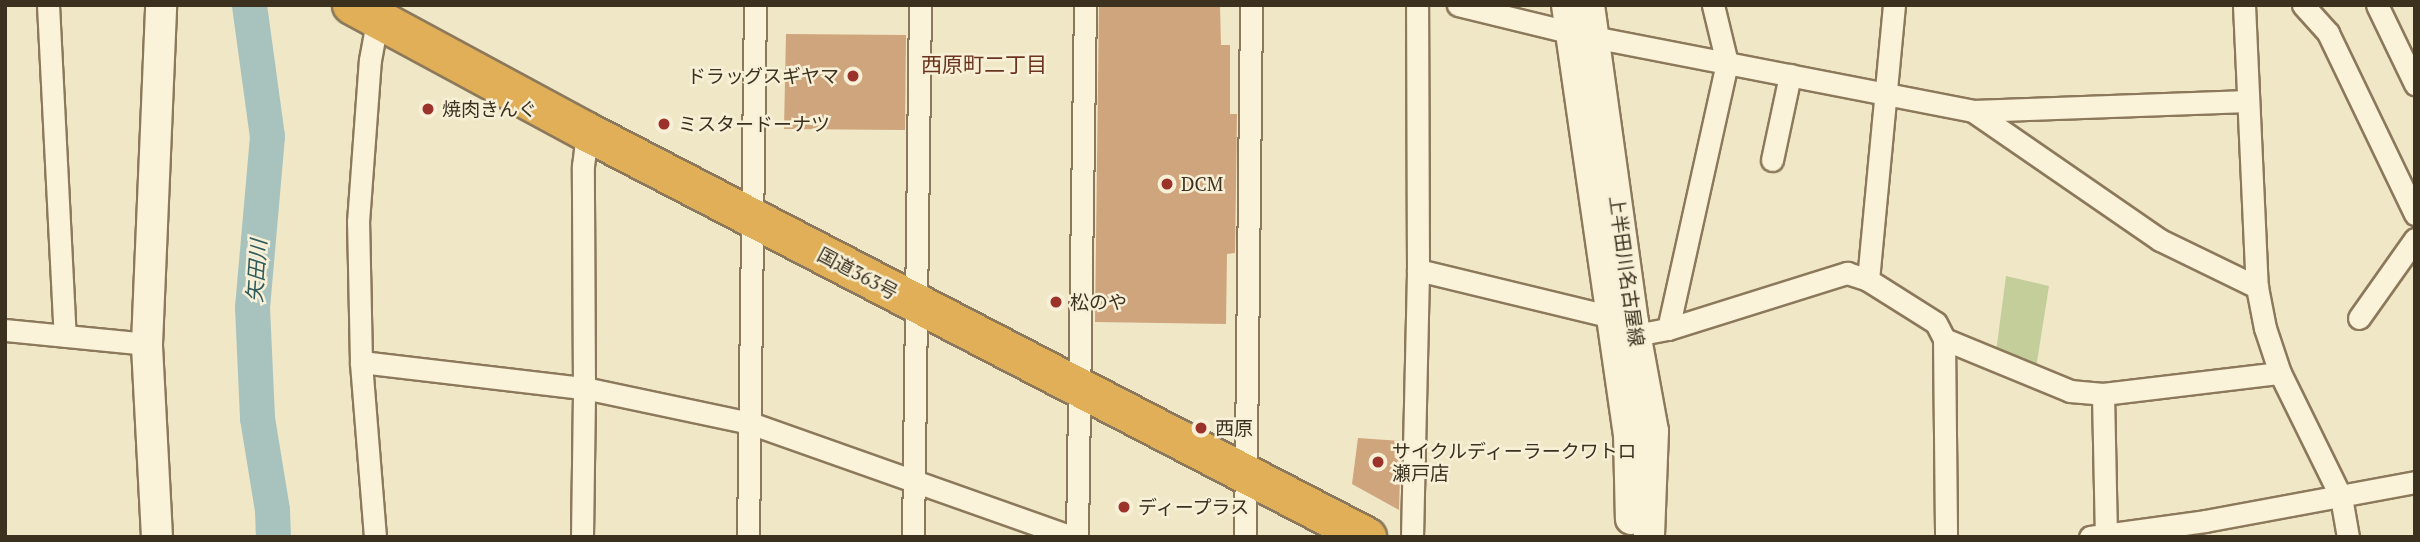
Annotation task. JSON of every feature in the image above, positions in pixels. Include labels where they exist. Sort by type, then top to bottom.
[{"type":"highway","name":"国道363号","points":[[369,11],[586,132],[1367,537]]},
{"type":"main road","points":[[157,537],[147,344],[161,5]]},
{"type":"main road","name":"上半田川名古屋線","points":[[1589,5],[1576,25],[1629,434],[1631,537]]},
{"type":"main road","name":"上半田川名古屋線","points":[[1576,25],[1653,431],[1649,537]]},
{"type":"street","points":[[48,5],[65,336]]},
{"type":"street","points":[[748,537],[750,216],[755,5]]},
{"type":"street","points":[[913,537],[919,5]]},
{"type":"street","points":[[1077,537],[1082,389],[1085,5]]},
{"type":"street","points":[[1245,537],[1251,5]]},
{"type":"street","points":[[1412,537],[1418,270],[1417,5]]},
{"type":"street","points":[[1458,5],[1576,25],[1727,62],[1973,111],[2249,101]]},
{"type":"street","points":[[1668,329],[1727,62],[1713,5]]},
{"type":"street","points":[[1868,280],[1894,5]]},
{"type":"street","points":[[2244,5],[2257,287],[2265,328],[2280,373],[2341,497],[2348,537]]},
{"type":"street","points":[[2303,5],[2328,33],[2415,214]]},
{"type":"street","points":[[2377,5],[2415,84]]},
{"type":"street","points":[[369,11],[370,60],[358,222],[360,362],[375,537]]},
{"type":"street","points":[[1772,160],[1790,75]]},
{"type":"street","points":[[1973,111],[2160,240],[2257,287]]},
{"type":"street","points":[[582,537],[583,166],[586,132]]},
{"type":"street","points":[[2359,318],[2415,239]]},
{"type":"street","points":[[1418,270],[1612,317]]},
{"type":"street","points":[[1636,335],[1668,329],[1847,273],[1868,280],[1936,323],[1944,339],[1947,537]]},
{"type":"street","points":[[5,330],[147,344]]},
{"type":"street","points":[[1944,339],[2070,391],[2103,394],[2280,373]]},
{"type":"street","points":[[360,362],[584,388],[750,423],[1072,537]]},
{"type":"street","points":[[2103,394],[2101,536],[2206,529],[2415,482]]},
{"type":"green space","points":[[2006,276],[2049,286],[2036,368],[1996,352]]},
{"type":"building","name":"DCM","points":[[1099,5],[1220,5],[1221,45],[1230,45],[1230,114],[1237,114],[1235,253],[1227,254],[1226,324],[1095,322]]},
{"type":"building","points":[[786,34],[906,35],[905,130],[784,129]]},
{"type":"building","name":"サイクルディーラークワトロ 瀬戸店","points":[[1358,438],[1401,441],[1399,510],[1352,484]]},
{"type":"waterway","name":"矢田川","points":[[249,5],[267,136],[252,307],[257,418],[272,510],[273,537]]},
{"type":"place","name":"ドラッグスギヤマ","points":[[853,76]]},
{"type":"place","name":"焼肉きんぐ","points":[[428,109]]},
{"type":"place","name":"ミスタードーナツ","points":[[664,124]]},
{"type":"place","name":"DCM","points":[[1167,184]]},
{"type":"place","name":"松のや","points":[[1056,302]]},
{"type":"place","name":"西原","points":[[1201,428]]},
{"type":"place","name":"サイクルディーラークワトロ 瀬戸店","points":[[1378,462]]},
{"type":"place","name":"ディープラス","points":[[1124,507]]},
{"type":"district","name":"西原町二丁目","points":[[984,64]]}]
